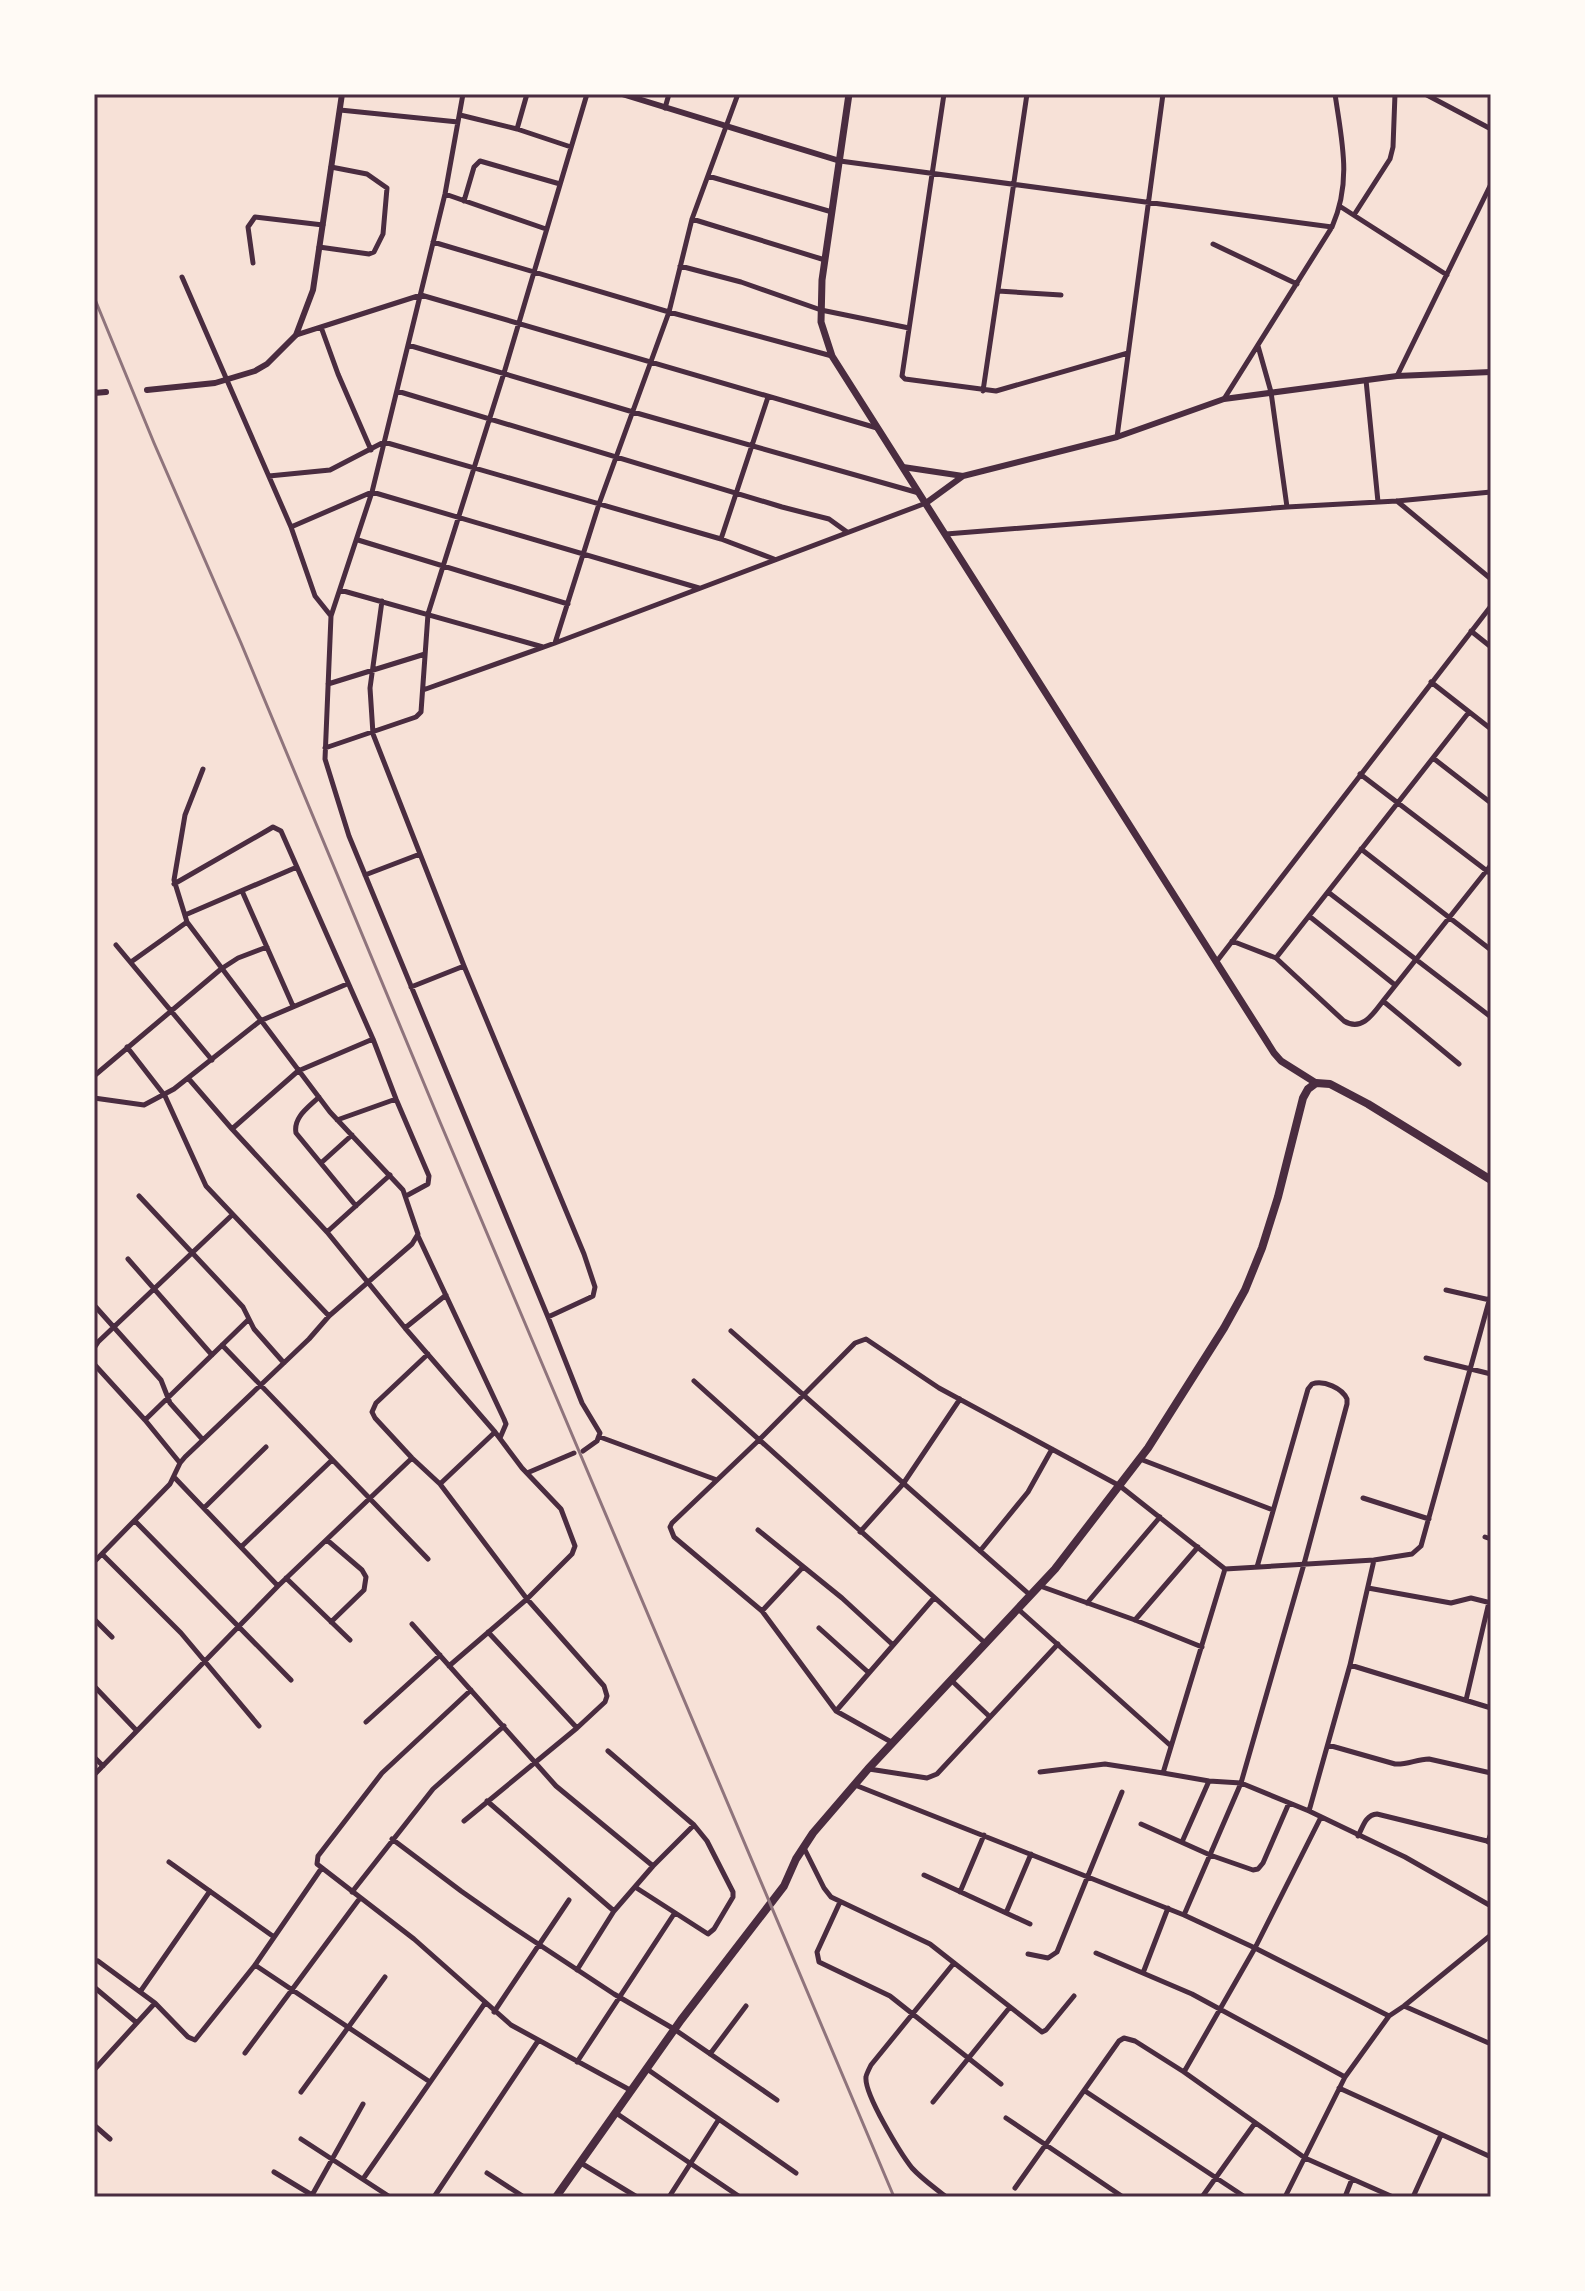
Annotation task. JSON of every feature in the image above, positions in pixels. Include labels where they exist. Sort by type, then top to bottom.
[{"type":"main road","points":[[849,94],[822,280],[821,322],[832,356],[1274,1053],[1281,1061],[1316,1083],[1330,1084],[1368,1104],[1491,1180]]},
{"type":"main road","points":[[556,2197],[674,2029],[784,1886],[804,1847],[854,1784],[1055,1569],[1140,1459],[1245,1290],[1278,1197],[1303,1098],[1316,1083]]},
{"type":"street","points":[[147,390],[228,380],[255,371],[267,364],[296,335],[313,290],[342,94]]},
{"type":"street","points":[[463,94],[445,194],[372,492],[331,616],[325,759],[349,836],[582,1403],[600,1435],[717,1480]]},
{"type":"street","points":[[517,129],[527,94]]},
{"type":"street","points":[[325,748],[416,717],[423,706],[428,614],[587,94]]},
{"type":"street","points":[[622,94],[840,161],[1332,227]]},
{"type":"street","points":[[665,108],[669,94]]},
{"type":"street","points":[[555,643],[599,504],[669,312],[692,219],[738,94]]},
{"type":"street","points":[[944,94],[901,372],[905,379],[996,391],[1128,353]]},
{"type":"street","points":[[983,391],[1027,94]]},
{"type":"street","points":[[1117,437],[1163,94]]},
{"type":"street","points":[[1224,399],[1332,227],[1341,207],[1344,184],[1335,94]]},
{"type":"street","points":[[1354,215],[1390,159],[1395,94]]},
{"type":"street","points":[[1425,94],[1491,129]]},
{"type":"street","points":[[340,110],[459,119],[517,129],[571,147]]},
{"type":"street","points":[[464,201],[474,167],[480,161],[560,184]]},
{"type":"street","points":[[319,247],[369,254],[381,242],[383,234],[387,188],[367,174],[331,167]]},
{"type":"street","points":[[708,176],[832,212]]},
{"type":"street","points":[[1397,376],[1491,184]]},
{"type":"street","points":[[445,194],[546,229]]},
{"type":"street","points":[[1341,207],[1447,275]]},
{"type":"street","points":[[253,263],[248,227],[255,217],[323,225]]},
{"type":"street","points":[[692,219],[826,260]]},
{"type":"street","points":[[433,242],[669,312],[832,356]]},
{"type":"street","points":[[1213,244],[1297,284]]},
{"type":"street","points":[[680,266],[741,282],[821,310],[909,328]]},
{"type":"street","points":[[182,277],[291,527],[315,596],[331,616]]},
{"type":"street","points":[[998,291],[1061,295]]},
{"type":"street","points":[[296,335],[421,295],[879,429]]},
{"type":"street","points":[[321,327],[371,450]]},
{"type":"street","points":[[408,345],[919,493]]},
{"type":"street","points":[[1258,346],[1271,392],[1287,507]]},
{"type":"street","points":[[423,690],[926,503],[963,476],[1117,437],[1224,399],[1397,376],[1491,372]]},
{"type":"street","points":[[1366,380],[1378,502]]},
{"type":"street","points":[[397,391],[829,519],[848,532]]},
{"type":"street","points":[[94,393],[106,392]]},
{"type":"street","points":[[721,539],[768,397]]},
{"type":"street","points":[[269,476],[330,470],[384,442],[721,539],[775,559]]},
{"type":"street","points":[[903,467],[963,476]]},
{"type":"street","points":[[291,527],[372,492],[699,588]]},
{"type":"street","points":[[945,534],[1491,492]]},
{"type":"street","points":[[1397,501],[1491,579]]},
{"type":"street","points":[[358,540],[568,604]]},
{"type":"street","points":[[340,590],[544,647]]},
{"type":"street","points":[[382,601],[370,695],[373,734],[595,1287],[593,1296],[548,1317]]},
{"type":"street","points":[[1217,961],[1491,606]]},
{"type":"street","points":[[1471,631],[1491,647]]},
{"type":"street","points":[[328,684],[425,654]]},
{"type":"street","points":[[1431,682],[1491,729]]},
{"type":"street","points":[[1276,958],[1469,712]]},
{"type":"street","points":[[1433,758],[1491,803]]},
{"type":"street","points":[[203,769],[182,825],[174,884],[186,919],[298,1071],[337,1120],[406,1196],[418,1234],[506,1424],[500,1438]]},
{"type":"street","points":[[1232,941],[1276,958],[1344,1021],[1360,1025],[1490,870],[1360,774]]},
{"type":"street","points":[[174,884],[273,827],[284,836],[429,1176],[428,1184],[406,1196]]},
{"type":"street","points":[[1361,849],[1491,950]]},
{"type":"street","points":[[365,875],[420,854]]},
{"type":"street","points":[[131,962],[186,919],[297,867]]},
{"type":"street","points":[[242,891],[293,1006]]},
{"type":"street","points":[[1328,892],[1491,1017]]},
{"type":"street","points":[[1309,916],[1396,985]]},
{"type":"street","points":[[116,945],[212,1060]]},
{"type":"street","points":[[94,1076],[221,969],[238,958],[267,947]]},
{"type":"street","points":[[411,987],[464,966]]},
{"type":"street","points":[[94,1098],[139,1106],[165,1096],[260,1021],[347,984]]},
{"type":"street","points":[[1383,1001],[1459,1064]]},
{"type":"street","points":[[232,1129],[298,1071],[373,1039]]},
{"type":"street","points":[[127,1047],[165,1096],[202,1180],[231,1215],[329,1316]]},
{"type":"street","points":[[188,1078],[327,1232],[527,1473],[565,1514],[575,1546],[572,1554],[527,1599],[449,1666]]},
{"type":"street","points":[[319,1097],[302,1114],[295,1126],[296,1133],[356,1206]]},
{"type":"street","points":[[337,1120],[396,1099]]},
{"type":"street","points":[[321,1163],[352,1135]]},
{"type":"street","points":[[327,1232],[390,1175]]},
{"type":"street","points":[[139,1196],[243,1307],[258,1334],[284,1363]]},
{"type":"street","points":[[94,1348],[231,1215]]},
{"type":"street","points":[[94,1562],[174,1477],[180,1463],[329,1316],[412,1244],[418,1234]]},
{"type":"street","points":[[128,1259],[212,1355]]},
{"type":"street","points":[[893,1743],[836,1711],[762,1611],[671,1532],[672,1523],[855,1343],[866,1339],[939,1388],[1120,1486],[1225,1569],[1374,1560],[1412,1554],[1421,1546],[1490,1298],[1446,1290]]},
{"type":"street","points":[[405,1328],[446,1295]]},
{"type":"street","points":[[94,1305],[161,1380],[170,1403],[203,1440]]},
{"type":"street","points":[[145,1420],[249,1319]]},
{"type":"street","points":[[731,1331],[1031,1595]]},
{"type":"street","points":[[222,1345],[428,1559]]},
{"type":"street","points":[[428,1354],[373,1408],[375,1418],[440,1484],[527,1599],[607,1691],[605,1702],[577,1728],[464,1821]]},
{"type":"street","points":[[1426,1358],[1491,1374]]},
{"type":"street","points":[[94,1364],[180,1463]]},
{"type":"street","points":[[694,1381],[986,1644]]},
{"type":"street","points":[[1184,1915],[1241,1783],[1347,1404],[1342,1391],[1318,1382],[1308,1389],[1257,1567]]},
{"type":"street","points":[[860,1532],[903,1484],[960,1399]]},
{"type":"street","points":[[440,1484],[495,1432]]},
{"type":"street","points":[[583,1451],[600,1435]]},
{"type":"street","points":[[204,1508],[266,1447]]},
{"type":"street","points":[[980,1551],[1028,1492],[1052,1449]]},
{"type":"street","points":[[527,1473],[574,1453]]},
{"type":"street","points":[[94,1775],[286,1578],[412,1458]]},
{"type":"street","points":[[1140,1459],[1273,1510]]},
{"type":"street","points":[[241,1547],[331,1461]]},
{"type":"street","points":[[174,1477],[278,1586]]},
{"type":"street","points":[[1363,1498],[1429,1519]]},
{"type":"street","points":[[1087,1603],[1160,1517]]},
{"type":"street","points":[[135,1521],[291,1680]]},
{"type":"street","points":[[758,1530],[842,1598],[893,1645]]},
{"type":"street","points":[[327,1540],[366,1577],[364,1590],[331,1622]]},
{"type":"street","points":[[1135,1620],[1198,1547]]},
{"type":"street","points":[[102,1554],[181,1633],[259,1726]]},
{"type":"street","points":[[1309,1811],[1350,1665],[1374,1560]]},
{"type":"street","points":[[762,1611],[803,1567]]},
{"type":"street","points":[[1163,1773],[1225,1569]]},
{"type":"street","points":[[286,1578],[350,1640]]},
{"type":"street","points":[[1039,1586],[1202,1647]]},
{"type":"street","points":[[1368,1588],[1451,1603],[1471,1598],[1490,1603],[1466,1700]]},
{"type":"street","points":[[836,1711],[934,1598]]},
{"type":"street","points":[[1018,1609],[1171,1746]]},
{"type":"street","points":[[94,1619],[112,1637]]},
{"type":"street","points":[[412,1624],[534,1763],[577,1805],[653,1866]]},
{"type":"street","points":[[819,1628],[869,1673]]},
{"type":"street","points":[[488,1632],[577,1728]]},
{"type":"street","points":[[868,1769],[932,1777],[1058,1644]]},
{"type":"street","points":[[366,1722],[440,1655]]},
{"type":"street","points":[[1350,1665],[1491,1708]]},
{"type":"street","points":[[951,1680],[990,1717]]},
{"type":"street","points":[[94,1686],[136,1730]]},
{"type":"street","points":[[471,1690],[382,1773],[318,1856],[317,1864],[414,1939],[494,2012],[538,2041],[631,2091]]},
{"type":"street","points":[[352,1892],[433,1789],[504,1726]]},
{"type":"street","points":[[1328,1745],[1395,1764],[1429,1759],[1491,1773]]},
{"type":"street","points":[[608,1751],[694,1825],[707,1841],[733,1897],[708,1934],[635,1887]]},
{"type":"street","points":[[94,1757],[103,1766]]},
{"type":"street","points":[[1040,1772],[1105,1764],[1209,1781],[1241,1783],[1309,1811],[1405,1857],[1491,1906]]},
{"type":"street","points":[[1182,1842],[1209,1781]]},
{"type":"street","points":[[854,1784],[1168,1908],[1389,2016]]},
{"type":"street","points":[[1028,1954],[1048,1958],[1057,1952],[1122,1792]]},
{"type":"street","points":[[487,1801],[614,1911]]},
{"type":"street","points":[[1141,1824],[1210,1855],[1253,1870],[1258,1869],[1267,1856],[1289,1803]]},
{"type":"street","points":[[1358,1836],[1371,1814],[1490,1842],[1491,1833]]},
{"type":"street","points":[[1184,2072],[1255,1948],[1321,1817]]},
{"type":"street","points":[[577,1970],[614,1911],[694,1825]]},
{"type":"street","points":[[960,1892],[984,1835]]},
{"type":"street","points":[[392,1839],[461,1891],[577,1970],[674,2029],[777,2100]]},
{"type":"street","points":[[804,1847],[824,1888],[840,1902],[930,1944],[1042,2032],[1074,1996]]},
{"type":"street","points":[[1006,1913],[1031,1854]]},
{"type":"street","points":[[169,1862],[274,1937]]},
{"type":"street","points":[[98,1961],[155,2003],[188,2037],[195,2040],[255,1965],[321,1869]]},
{"type":"street","points":[[924,1875],[1030,1924]]},
{"type":"street","points":[[140,1992],[210,1891]]},
{"type":"street","points":[[245,2053],[360,1898]]},
{"type":"street","points":[[494,2012],[569,1900]]},
{"type":"street","points":[[840,1902],[817,1952],[817,1959],[890,1996],[1001,2084]]},
{"type":"street","points":[[1143,1973],[1168,1908]]},
{"type":"street","points":[[577,2062],[674,1914]]},
{"type":"street","points":[[1285,2197],[1345,2077],[1389,2016],[1491,1935]]},
{"type":"street","points":[[1096,1953],[1192,1994],[1345,2077]]},
{"type":"street","points":[[946,2197],[914,2170],[899,2150],[878,2112],[866,2076],[871,2065],[954,1963]]},
{"type":"street","points":[[255,1965],[430,2082]]},
{"type":"street","points":[[301,2092],[385,1977]]},
{"type":"street","points":[[94,1987],[137,2023]]},
{"type":"street","points":[[94,2070],[155,2003]]},
{"type":"street","points":[[363,2179],[485,2003]]},
{"type":"street","points":[[710,2054],[746,2006]]},
{"type":"street","points":[[1404,2006],[1491,2044]]},
{"type":"street","points":[[933,2102],[1010,2007]]},
{"type":"street","points":[[1015,2188],[1124,2038],[1135,2041],[1184,2072],[1305,2158],[1393,2197]]},
{"type":"street","points":[[434,2197],[538,2041]]},
{"type":"street","points":[[94,2059],[100,2064]]},
{"type":"street","points":[[647,2069],[796,2173]]},
{"type":"street","points":[[1339,2088],[1491,2157]]},
{"type":"street","points":[[1085,2091],[1245,2197]]},
{"type":"street","points":[[274,2172],[311,2196],[363,2104]]},
{"type":"street","points":[[616,2113],[740,2197]]},
{"type":"street","points":[[1006,2118],[1123,2197]]},
{"type":"street","points":[[669,2197],[719,2119]]},
{"type":"street","points":[[1202,2197],[1255,2123]]},
{"type":"street","points":[[94,2125],[110,2139]]},
{"type":"street","points":[[1413,2197],[1441,2135]]},
{"type":"street","points":[[301,2139],[390,2197]]},
{"type":"street","points":[[581,2163],[637,2197]]},
{"type":"street","points":[[487,2173],[524,2197]]},
{"type":"street","points":[[1345,2197],[1352,2179]]},
{"type":"railway","points":[[94,297],[894,2197]]}]
